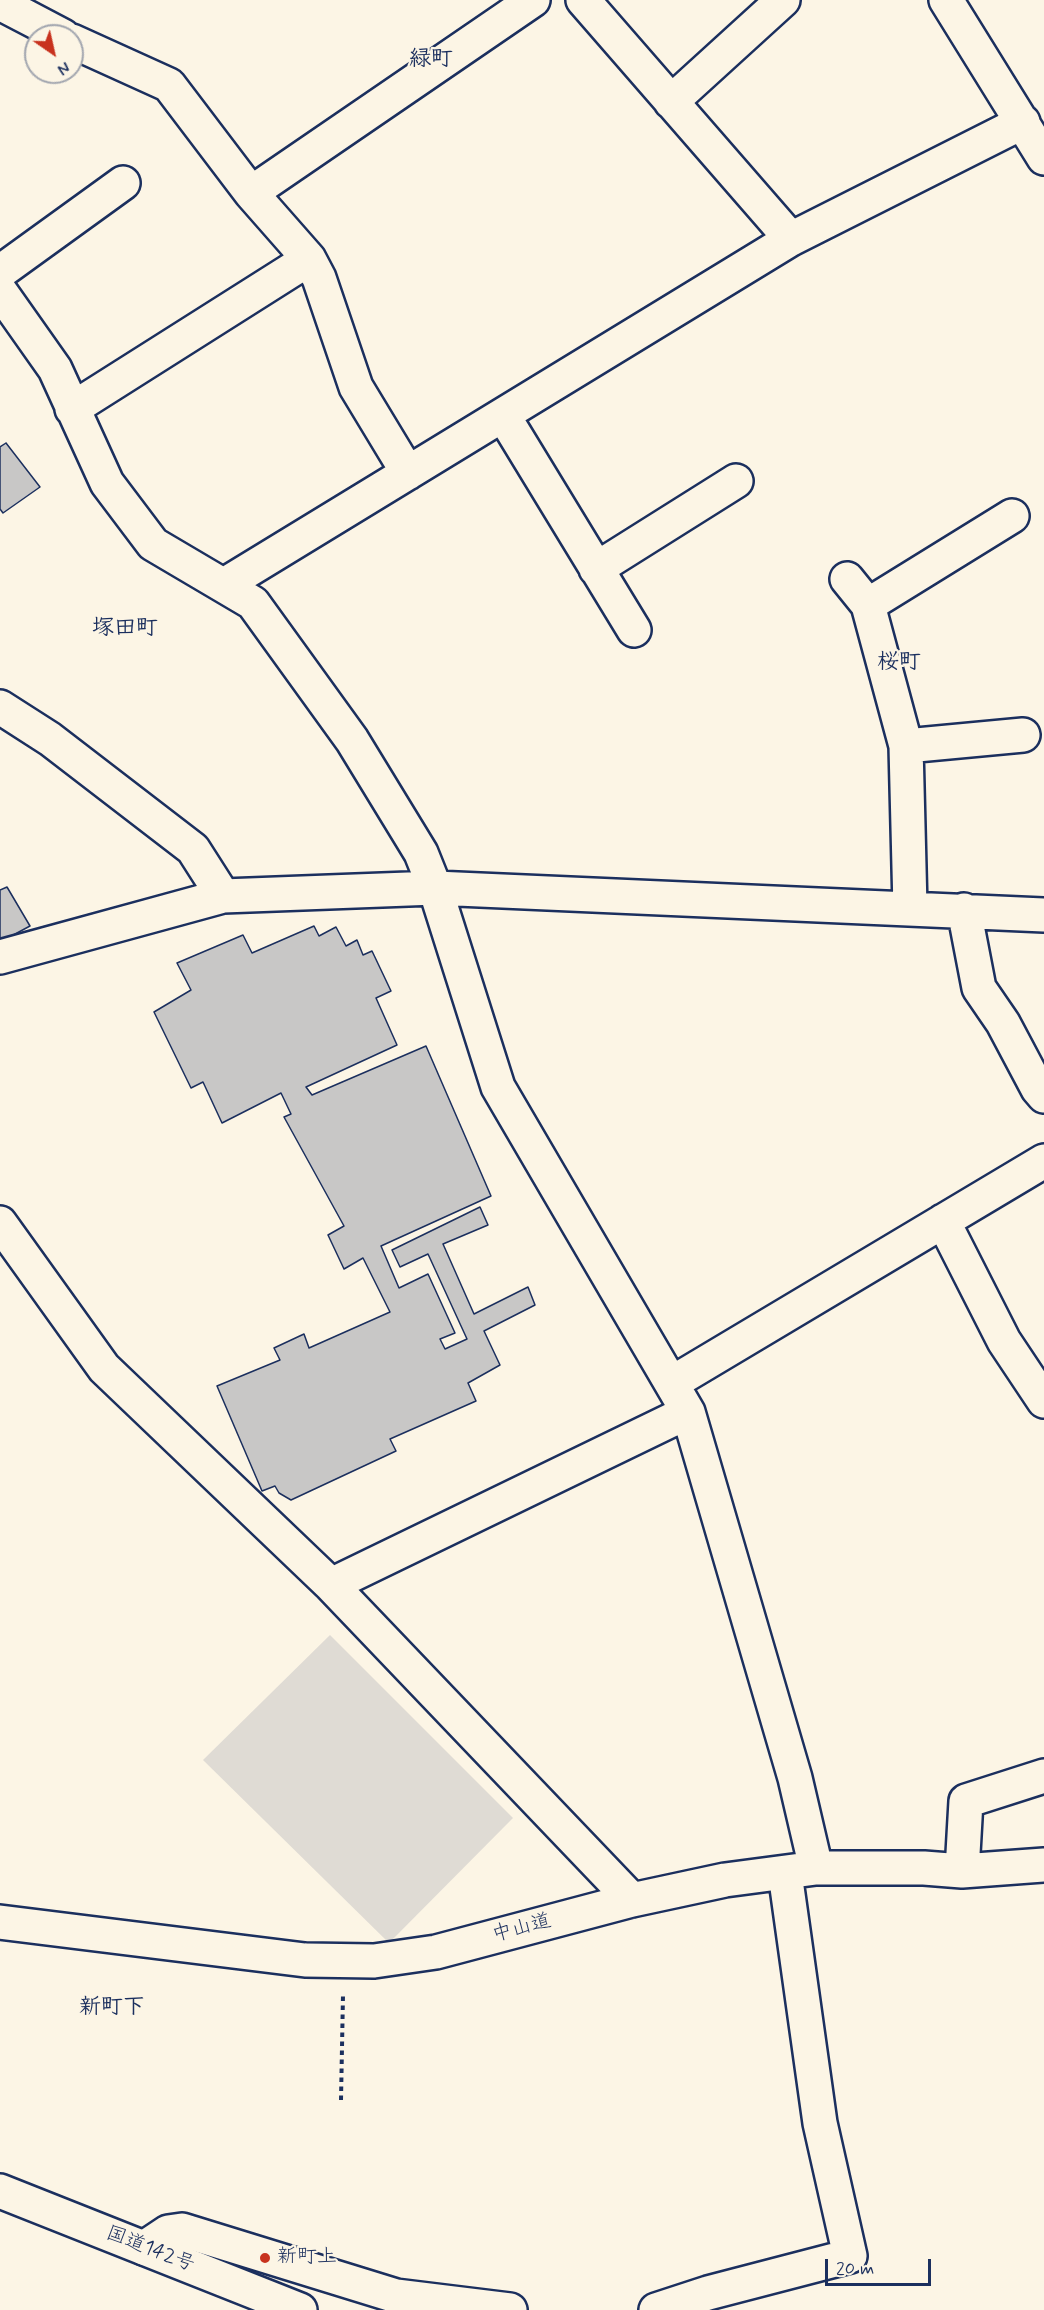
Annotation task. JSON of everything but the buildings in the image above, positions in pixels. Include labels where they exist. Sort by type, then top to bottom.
[{"type":"main road","points":[[251,193],[532,0]]},
{"type":"main road","points":[[583,0],[791,239]]},
{"type":"main road","points":[[671,102],[783,0]]},
{"type":"main road","points":[[946,0],[1044,158]]},
{"type":"main road","points":[[0,3],[40,24]]},
{"type":"main road","points":[[84,46],[170,85],[251,193],[309,259],[319,278],[356,387],[408,473]]},
{"type":"main road","points":[[224,585],[791,239],[1023,122]]},
{"type":"main road","points":[[0,272],[123,183]]},
{"type":"main road","points":[[72,409],[309,259]]},
{"type":"main road","points":[[0,291],[55,369],[107,483],[153,544],[253,603],[352,740],[421,853],[435,888],[498,1087],[688,1412],[795,1778],[820,2123],[850,2256],[708,2293],[656,2310]]},
{"type":"main road","points":[[503,415],[634,630]]},
{"type":"main road","points":[[596,569],[736,481]]},
{"type":"main road","points":[[868,605],[1012,516]]},
{"type":"main road","points":[[848,579],[868,605],[906,746],[910,908]]},
{"type":"main road","points":[[0,706],[50,739],[193,849],[224,896]]},
{"type":"main road","points":[[906,746],[1023,735]]},
{"type":"main road","points":[[0,957],[224,896],[435,888],[1044,915]]},
{"type":"main road","points":[[964,910],[979,988],[1003,1023],[1038,1089],[1044,1096]]},
{"type":"main road","points":[[672,1383],[1044,1161]]},
{"type":"main road","points":[[943,1221],[1004,1341],[1044,1401]]},
{"type":"main road","points":[[0,1223],[104,1368],[331,1585],[632,1900]]},
{"type":"main road","points":[[331,1585],[688,1412]]},
{"type":"main road","points":[[962,1871],[966,1801],[1044,1776]]},
{"type":"main road","name":"中山道","points":[[0,1922],[305,1960],[374,1961],[436,1952],[632,1900],[725,1880],[801,1871],[924,1868],[962,1871],[1044,1864]]},
{"type":"main road","name":"国道142号","points":[[0,2191],[300,2310]]},
{"type":"main road","points":[[144,2248],[168,2232],[182,2230],[396,2296],[510,2310]]},
{"type":"path","points":[[341,2100],[343,1998]]},
{"type":"shaded area","points":[[330,1635],[513,1818],[389,1943],[203,1760]]},
{"type":"place","name":"新町上","points":[[265,2258]]},
{"type":"district","name":"緑町","points":[[431,60]]},
{"type":"district","name":"塚田町","points":[[125,629]]},
{"type":"district","name":"桜町","points":[[899,663]]},
{"type":"district","name":"新町下","points":[[112,2008]]}]
